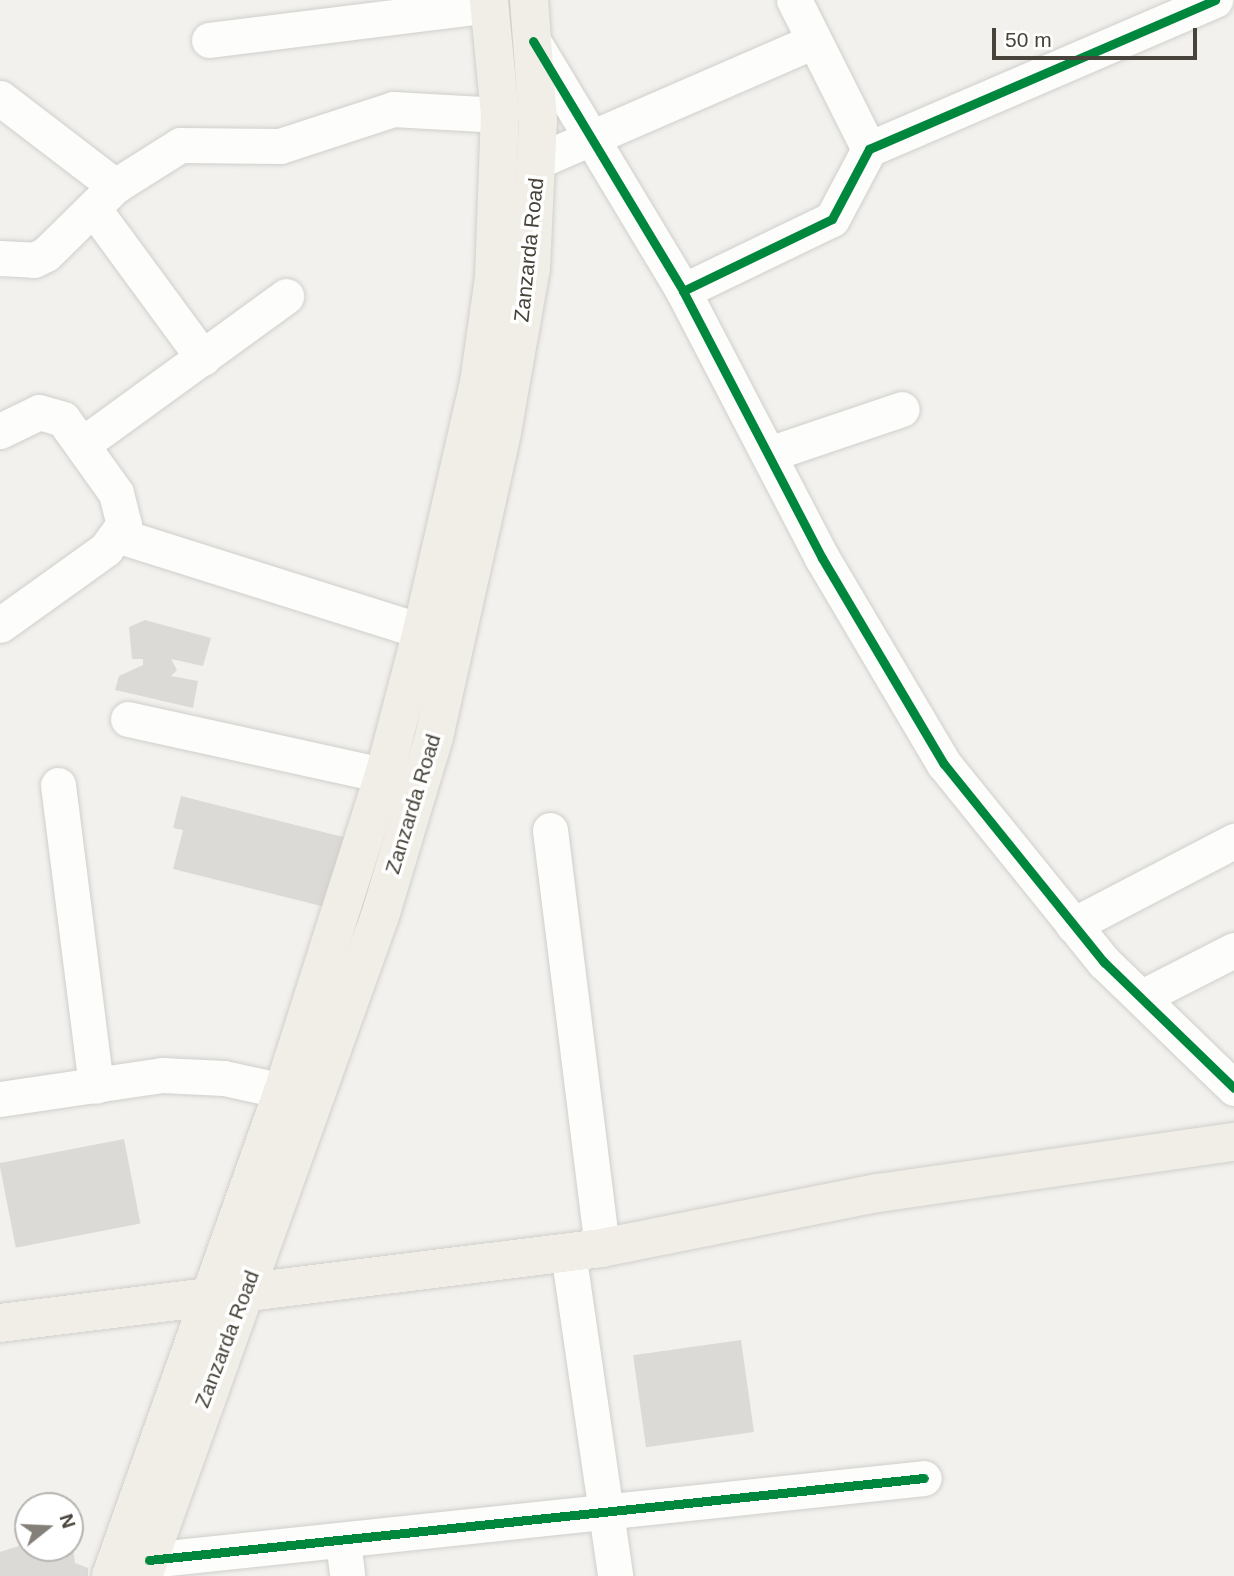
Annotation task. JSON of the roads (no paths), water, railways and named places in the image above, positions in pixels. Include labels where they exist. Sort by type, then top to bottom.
[{"type":"main road","name":"Zanzarda Road","points":[[146,1568],[229,1290],[402,779],[502,432],[531,268],[538,161],[529,0]]},
{"type":"main road","points":[[111,1576],[229,1290],[283,1091],[402,779],[422,631],[479,383],[494,277],[500,115],[489,3]]},
{"type":"main road","points":[[0,1323],[229,1290],[585,1250],[878,1193],[1234,1142]]},
{"type":"street","points":[[794,0],[869,149]]},
{"type":"street","points":[[683,291],[832,219],[869,149],[1215,0]]},
{"type":"street","points":[[209,40],[489,3]]},
{"type":"street","points":[[533,41],[596,141],[683,291],[888,675],[944,764],[1073,925],[1142,998],[1234,1088]]},
{"type":"street","points":[[538,161],[596,141],[814,41]]},
{"type":"street","points":[[0,98],[110,192],[203,358]]},
{"type":"street","points":[[0,258],[34,260],[110,192],[169,149],[280,146],[393,110],[500,115]]},
{"type":"street","points":[[84,443],[286,296]]},
{"type":"street","points":[[769,454],[902,409]]},
{"type":"street","points":[[0,431],[25,416],[50,413],[84,443],[121,502],[120,536]]},
{"type":"street","points":[[120,536],[422,631]]},
{"type":"street","points":[[0,625],[120,536]]},
{"type":"street","points":[[128,719],[402,779]]},
{"type":"street","points":[[58,785],[96,1086]]},
{"type":"street","points":[[550,830],[605,1513],[615,1576]]},
{"type":"street","points":[[1073,925],[1234,841]]},
{"type":"street","points":[[1142,998],[1234,950]]},
{"type":"street","points":[[0,1099],[191,1075],[283,1091]]},
{"type":"street","points":[[146,1568],[343,1541],[924,1478]]},
{"type":"street","points":[[343,1541],[347,1576]]}]
